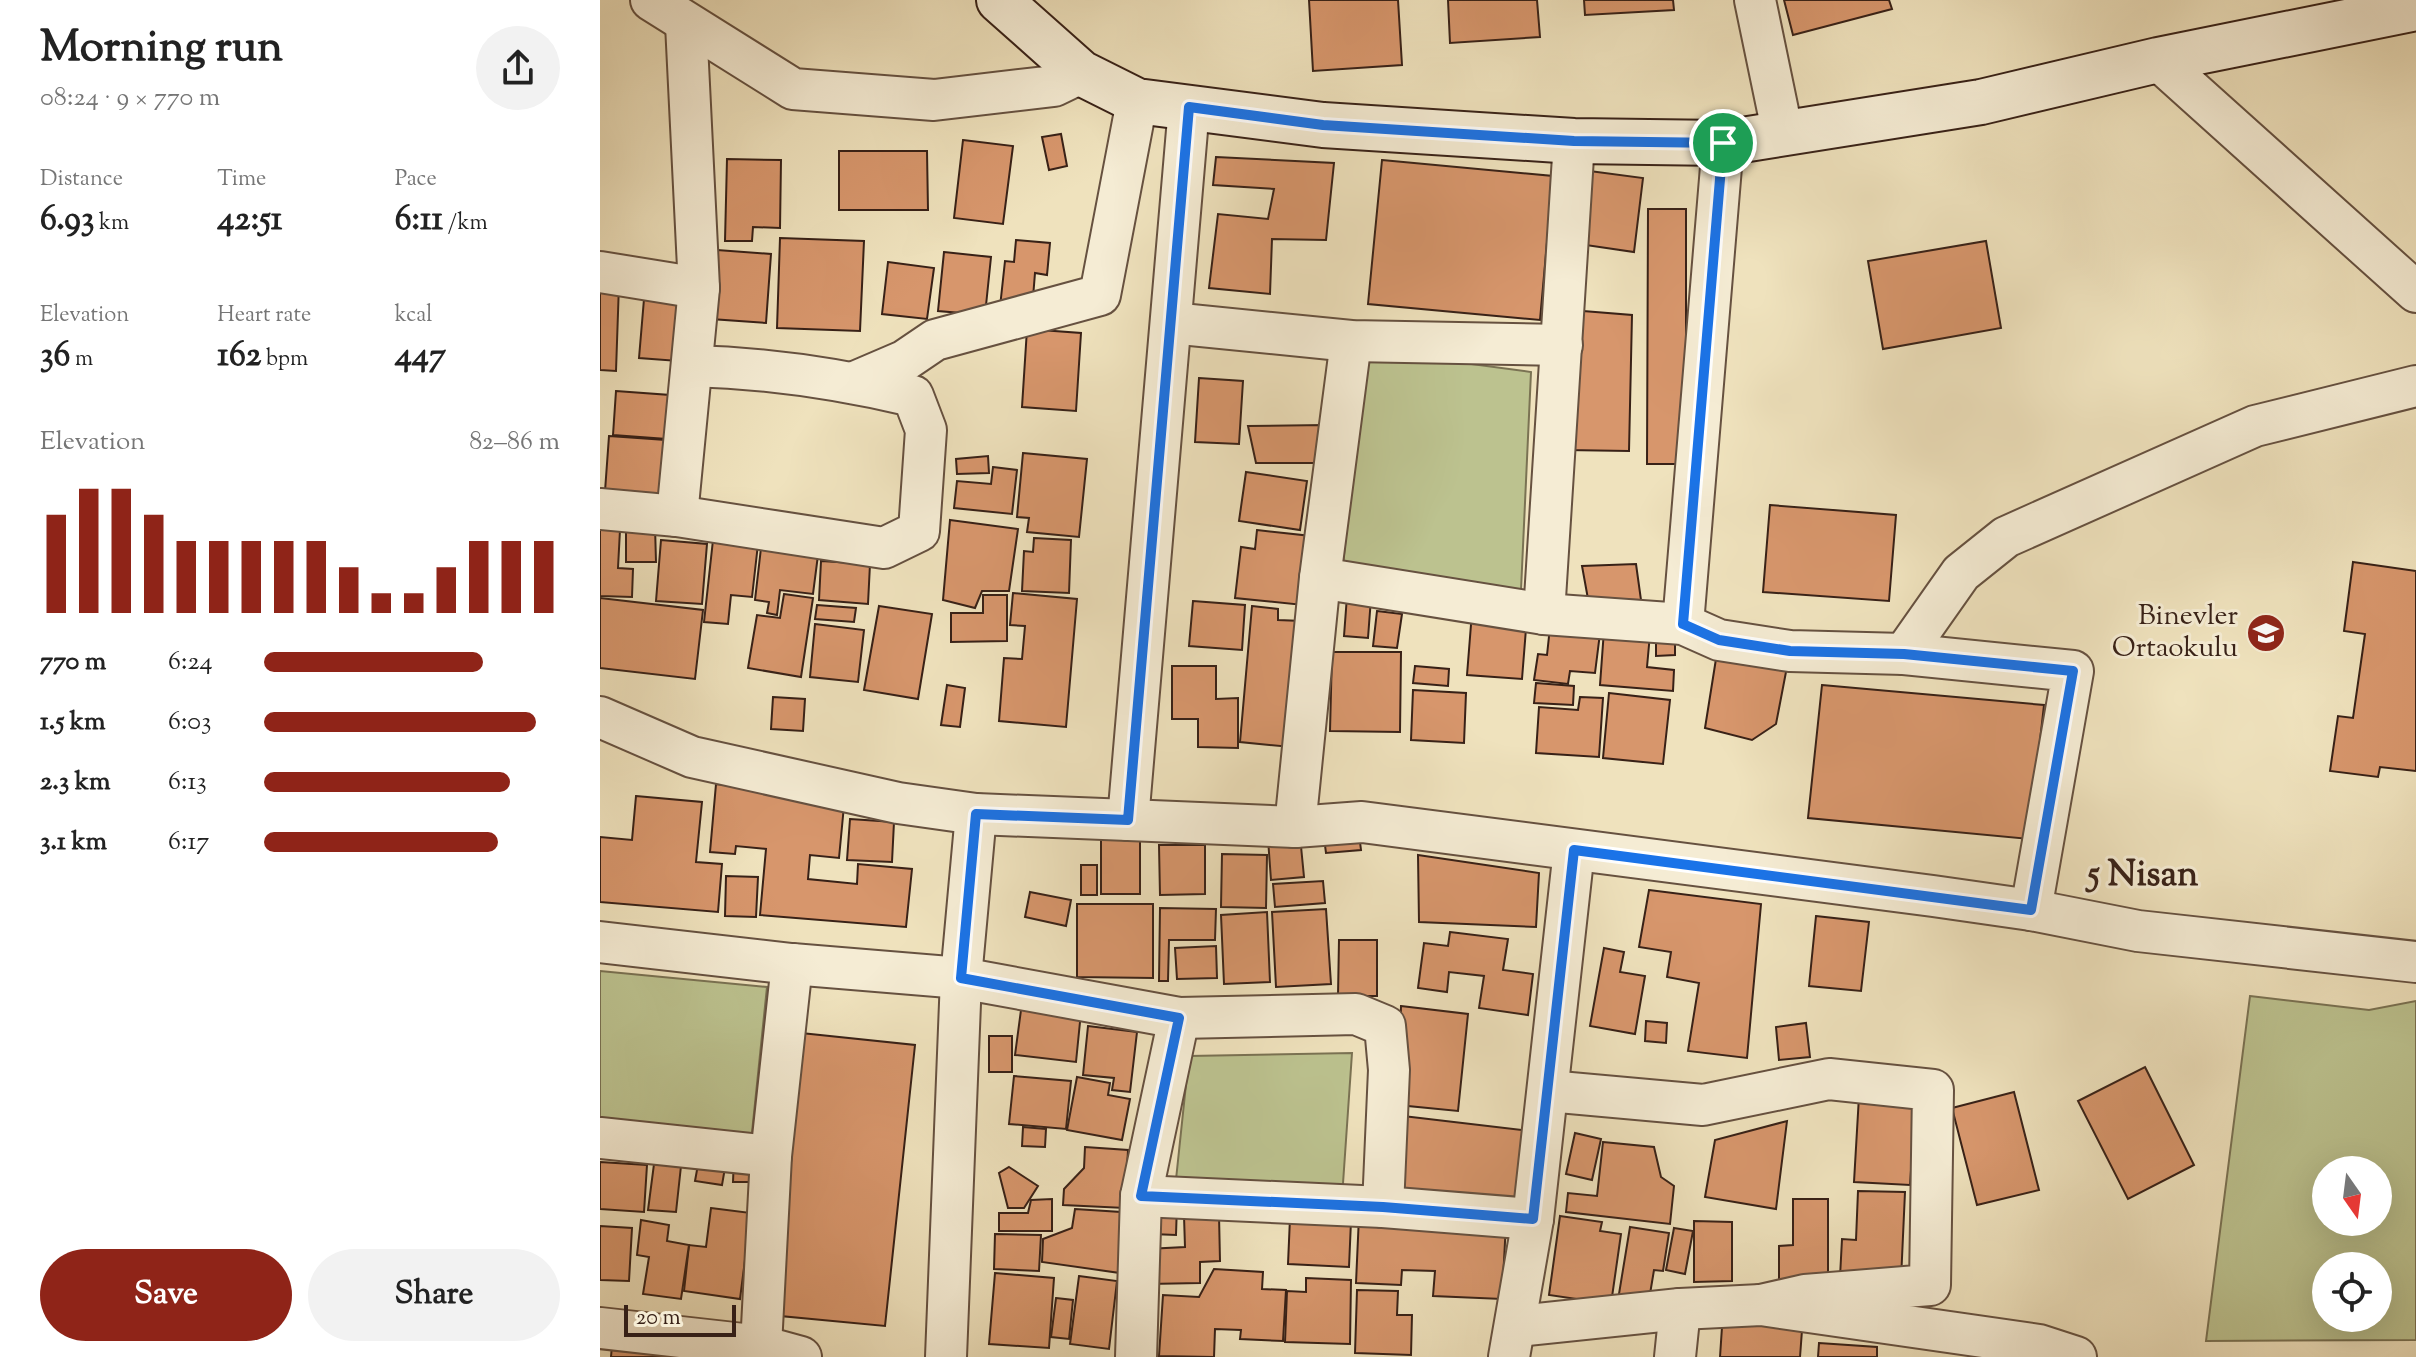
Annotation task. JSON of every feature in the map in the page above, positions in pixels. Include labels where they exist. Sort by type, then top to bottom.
[{"type":"street","points":[[651,0],[793,89],[934,100],[1054,86],[1081,73]]},
{"type":"street","points":[[999,0],[1081,73],[1137,101],[1323,125],[1574,141],[1723,143],[1981,102],[2158,60],[2416,8]]},
{"type":"street","points":[[1755,0],[1783,135]]},
{"type":"street","points":[[677,516],[699,288],[686,24]]},
{"type":"street","points":[[2158,60],[2416,292]]},
{"type":"street","points":[[855,382],[904,361],[935,340],[1100,295],[1137,101]]},
{"type":"street","points":[[1128,820],[1189,107]]},
{"type":"street","points":[[1544,614],[1574,141]]},
{"type":"street","points":[[1683,624],[1723,143]]},
{"type":"street","points":[[600,272],[699,288]]},
{"type":"street","points":[[1171,323],[1351,341],[1562,345]]},
{"type":"street","points":[[1295,827],[1320,578],[1351,341]]},
{"type":"street","points":[[600,509],[677,516],[884,548],[919,531],[926,430],[913,396],[855,382],[692,366]]},
{"type":"street","points":[[1904,654],[1961,573],[2006,537],[2255,426],[2416,386]]},
{"type":"street","points":[[1320,578],[1544,614],[1683,624],[1719,640],[1790,651],[1904,654],[2073,671],[2031,910]]},
{"type":"street","points":[[600,717],[692,757],[898,803],[976,814],[1295,827],[1362,822],[2031,910],[2138,931],[2416,962]]},
{"type":"street","points":[[946,1357],[961,978],[976,814]]},
{"type":"street","points":[[1548,1091],[1703,1105],[1829,1079],[1933,1090],[1930,1285],[1805,1295],[1761,1305],[1680,1309],[1513,1342],[1533,1219],[1574,850]]},
{"type":"street","points":[[600,942],[792,964],[961,978],[1179,1018],[1356,1014],[1385,1026],[1389,1070],[1383,1207]]},
{"type":"street","points":[[761,1346],[771,1156],[792,964]]},
{"type":"street","points":[[1136,1357],[1141,1196],[1179,1018]]},
{"type":"street","points":[[600,1138],[771,1156]]},
{"type":"street","points":[[1141,1196],[1383,1207],[1533,1219]]},
{"type":"street","points":[[1761,1305],[1901,1340],[2039,1345],[2076,1357]]},
{"type":"street","points":[[1675,1357],[1680,1309]]},
{"type":"street","points":[[600,1328],[761,1346],[801,1357]]},
{"type":"green space","points":[[1366,350],[1531,372],[1521,590],[1343,564]]},
{"type":"green space","points":[[600,971],[767,987],[751,1142],[600,1128]]},
{"type":"green space","points":[[2250,996],[2369,1010],[2416,1001],[2416,1340],[2206,1341]]},
{"type":"green space","points":[[1352,1053],[1342,1198],[1175,1189],[1189,1056]]},
{"type":"building","points":[[1309,0],[1398,0],[1402,65],[1313,71]]},
{"type":"building","points":[[1448,0],[1537,0],[1540,37],[1450,43]]},
{"type":"building","points":[[1584,0],[1673,0],[1674,10],[1585,15]]},
{"type":"building","points":[[1784,0],[1889,0],[1892,9],[1793,35]]},
{"type":"building","points":[[1061,134],[1067,166],[1049,170],[1042,137]]},
{"type":"building","points":[[963,140],[1013,146],[1003,224],[954,218]]},
{"type":"building","points":[[839,151],[927,151],[928,210],[839,210]]},
{"type":"building","points":[[1216,157],[1334,163],[1326,240],[1272,239],[1270,294],[1209,288],[1218,214],[1268,219],[1274,189],[1213,185]]},
{"type":"building","points":[[727,159],[781,160],[780,228],[753,227],[752,241],[725,241]]},
{"type":"building","points":[[1382,160],[1553,176],[1540,320],[1368,304]]},
{"type":"building","points":[[1582,170],[1643,178],[1634,252],[1572,243]]},
{"type":"building","points":[[1648,209],[1686,209],[1686,464],[1647,464]]},
{"type":"building","points":[[780,238],[864,241],[860,331],[777,328]]},
{"type":"building","points":[[1016,240],[1050,243],[1047,275],[1035,273],[1032,310],[1000,307],[1005,261],[1014,262]]},
{"type":"building","points":[[1986,241],[2001,328],[1883,349],[1868,261]]},
{"type":"building","points":[[717,250],[771,254],[766,323],[711,319]]},
{"type":"building","points":[[944,252],[991,257],[985,315],[938,311]]},
{"type":"building","points":[[888,262],[934,268],[927,319],[882,314]]},
{"type":"building","points":[[600,284],[619,284],[616,371],[600,370]]},
{"type":"building","points":[[644,299],[683,302],[678,361],[639,358]]},
{"type":"building","points":[[1583,311],[1632,315],[1629,451],[1566,450]]},
{"type":"building","points":[[1027,329],[1081,333],[1076,411],[1022,407]]},
{"type":"building","points":[[1199,378],[1243,381],[1239,444],[1195,442]]},
{"type":"building","points":[[616,391],[670,395],[667,439],[613,435]]},
{"type":"building","points":[[1325,425],[1323,463],[1256,463],[1248,426]]},
{"type":"building","points":[[609,436],[666,440],[661,510],[604,505]]},
{"type":"building","points":[[1023,453],[1087,459],[1079,537],[1027,532],[1029,518],[1017,517]]},
{"type":"building","points":[[988,456],[989,473],[957,474],[956,459]]},
{"type":"building","points":[[993,467],[1017,470],[1012,514],[954,508],[957,481],[991,484]]},
{"type":"building","points":[[1246,472],[1307,481],[1300,530],[1239,521]]},
{"type":"building","points":[[1770,505],[1896,515],[1889,601],[1763,592]]},
{"type":"building","points":[[950,520],[1018,529],[1009,591],[982,591],[975,608],[943,600]]},
{"type":"building","points":[[626,526],[655,526],[656,562],[626,562]]},
{"type":"building","points":[[600,529],[620,530],[618,568],[633,569],[632,597],[600,596]]},
{"type":"building","points":[[1257,530],[1311,536],[1303,605],[1235,598],[1241,547],[1255,549]]},
{"type":"building","points":[[1034,538],[1071,540],[1069,593],[1022,591],[1024,551],[1033,552]]},
{"type":"building","points":[[661,540],[707,544],[702,604],[656,601]]},
{"type":"building","points":[[713,540],[758,544],[752,597],[731,595],[728,624],[704,622]]},
{"type":"building","points":[[761,548],[818,555],[813,594],[780,590],[777,615],[767,613],[769,602],[755,600]]},
{"type":"building","points":[[821,561],[870,564],[868,604],[819,600]]},
{"type":"building","points":[[2353,562],[2416,571],[2416,771],[2380,767],[2378,777],[2330,771],[2338,716],[2353,718],[2365,634],[2344,631]]},
{"type":"building","points":[[1636,564],[1641,600],[1588,599],[1582,566]]},
{"type":"building","points":[[1013,593],[1077,599],[1066,727],[999,721],[1004,658],[1022,659],[1025,626],[1010,625]]},
{"type":"building","points":[[784,594],[813,598],[801,677],[748,668],[757,615],[780,618]]},
{"type":"building","points":[[983,595],[1007,595],[1007,641],[951,642],[951,613],[983,613]]},
{"type":"building","points":[[1347,596],[1371,598],[1368,638],[1344,636]]},
{"type":"building","points":[[600,598],[703,610],[695,679],[600,668]]},
{"type":"building","points":[[1193,601],[1245,605],[1242,650],[1189,646]]},
{"type":"building","points":[[817,605],[856,608],[854,622],[815,619]]},
{"type":"building","points":[[879,606],[932,614],[918,699],[864,690]]},
{"type":"building","points":[[1252,606],[1278,609],[1278,620],[1302,621],[1291,747],[1240,742]]},
{"type":"building","points":[[1377,611],[1402,614],[1397,648],[1373,646]]},
{"type":"building","points":[[1472,612],[1527,616],[1522,679],[1467,675]]},
{"type":"building","points":[[815,624],[864,630],[858,682],[810,677]]},
{"type":"building","points":[[1550,627],[1600,633],[1595,673],[1570,671],[1568,684],[1534,680],[1538,654],[1547,655]]},
{"type":"building","points":[[1604,630],[1650,634],[1647,667],[1674,670],[1673,691],[1600,685]]},
{"type":"building","points":[[1656,633],[1675,633],[1675,655],[1656,656]]},
{"type":"building","points":[[1719,640],[1790,651],[1776,724],[1752,740],[1705,728]]},
{"type":"building","points":[[1332,652],[1401,652],[1400,732],[1330,731]]},
{"type":"building","points":[[1172,666],[1216,666],[1216,699],[1238,698],[1238,748],[1198,747],[1198,719],[1172,719]]},
{"type":"building","points":[[1415,666],[1449,669],[1448,686],[1413,683]]},
{"type":"building","points":[[1536,683],[1574,686],[1573,705],[1534,703]]},
{"type":"building","points":[[947,685],[965,688],[960,727],[941,725]]},
{"type":"building","points":[[1822,685],[2044,705],[2029,839],[1808,818]]},
{"type":"building","points":[[1413,690],[1466,693],[1464,743],[1411,740]]},
{"type":"building","points":[[1609,693],[1670,700],[1663,764],[1603,758]]},
{"type":"building","points":[[773,697],[805,699],[803,731],[771,729]]},
{"type":"building","points":[[1580,697],[1603,698],[1599,757],[1536,753],[1539,707],[1578,710]]},
{"type":"building","points":[[716,784],[845,795],[839,858],[810,855],[808,879],[857,884],[858,864],[912,869],[906,927],[760,915],[766,849],[736,846],[735,854],[710,852]]},
{"type":"building","points":[[636,796],[702,802],[696,862],[722,864],[718,912],[600,902],[600,837],[632,840]]},
{"type":"building","points":[[850,819],[894,822],[892,862],[847,860]]},
{"type":"building","points":[[1359,834],[1361,850],[1326,853],[1324,838]]},
{"type":"building","points":[[1300,836],[1304,877],[1271,880],[1268,839]]},
{"type":"building","points":[[1101,839],[1140,839],[1140,894],[1101,894]]},
{"type":"building","points":[[1159,845],[1205,845],[1205,894],[1160,895]]},
{"type":"building","points":[[1222,854],[1267,855],[1266,908],[1221,907]]},
{"type":"building","points":[[1418,855],[1539,873],[1536,927],[1419,922]]},
{"type":"building","points":[[1081,865],[1097,865],[1097,895],[1081,895]]},
{"type":"building","points":[[726,876],[758,877],[756,917],[725,916]]},
{"type":"building","points":[[1323,881],[1325,903],[1275,907],[1273,884]]},
{"type":"building","points":[[1649,890],[1761,904],[1747,1058],[1688,1051],[1699,983],[1667,977],[1671,952],[1639,947]]},
{"type":"building","points":[[1030,892],[1071,900],[1066,926],[1025,917]]},
{"type":"building","points":[[1077,904],[1153,904],[1153,978],[1077,977]]},
{"type":"building","points":[[1160,908],[1216,909],[1215,940],[1169,940],[1168,981],[1159,981]]},
{"type":"building","points":[[1326,909],[1331,984],[1276,987],[1272,912]]},
{"type":"building","points":[[1267,912],[1270,982],[1224,984],[1221,915]]},
{"type":"building","points":[[1816,916],[1869,922],[1861,991],[1809,986]]},
{"type":"building","points":[[1450,932],[1508,939],[1503,970],[1533,974],[1528,1015],[1479,1008],[1484,976],[1449,972],[1447,992],[1418,988],[1424,943],[1448,946]]},
{"type":"building","points":[[1339,940],[1377,940],[1377,996],[1338,996]]},
{"type":"building","points":[[1216,946],[1217,978],[1177,979],[1175,948]]},
{"type":"building","points":[[1604,948],[1624,952],[1620,972],[1645,976],[1635,1034],[1590,1026]]},
{"type":"building","points":[[1023,995],[1082,1002],[1076,1062],[1015,1055]]},
{"type":"building","points":[[1401,1006],[1468,1014],[1458,1111],[1398,1105]]},
{"type":"building","points":[[1646,1021],[1667,1023],[1666,1043],[1645,1041]]},
{"type":"building","points":[[1806,1023],[1810,1057],[1779,1060],[1776,1027]]},
{"type":"building","points":[[1088,1026],[1137,1032],[1130,1092],[1112,1090],[1114,1078],[1083,1075]]},
{"type":"building","points":[[801,1033],[915,1045],[885,1326],[770,1315]]},
{"type":"building","points":[[989,1036],[1012,1036],[1012,1072],[989,1072]]},
{"type":"building","points":[[2145,1067],[2194,1165],[2128,1199],[2078,1101]]},
{"type":"building","points":[[1014,1076],[1071,1081],[1066,1129],[1009,1124]]},
{"type":"building","points":[[1077,1077],[1110,1083],[1108,1095],[1130,1099],[1122,1140],[1067,1130]]},
{"type":"building","points":[[2014,1092],[2039,1190],[1977,1205],[1952,1108]]},
{"type":"building","points":[[1859,1096],[1916,1099],[1910,1185],[1854,1182]]},
{"type":"building","points":[[1403,1116],[1531,1131],[1522,1207],[1398,1191]]},
{"type":"building","points":[[1787,1121],[1776,1209],[1705,1197],[1715,1140]]},
{"type":"building","points":[[1023,1127],[1046,1129],[1045,1147],[1022,1146]]},
{"type":"building","points":[[1575,1133],[1601,1139],[1592,1180],[1566,1174]]},
{"type":"building","points":[[1603,1142],[1654,1147],[1661,1177],[1674,1186],[1670,1224],[1566,1212],[1568,1193],[1597,1196]]},
{"type":"building","points":[[1085,1147],[1128,1150],[1125,1208],[1063,1205],[1064,1189],[1084,1168]]},
{"type":"building","points":[[734,1157],[754,1158],[753,1182],[733,1182]]},
{"type":"building","points":[[699,1159],[726,1162],[722,1185],[695,1181]]},
{"type":"building","points":[[600,1162],[647,1165],[644,1212],[600,1209]]},
{"type":"building","points":[[654,1164],[681,1166],[676,1212],[648,1210]]},
{"type":"building","points":[[1009,1167],[1038,1186],[1024,1208],[1008,1208],[999,1173]]},
{"type":"building","points":[[1858,1191],[1905,1192],[1901,1280],[1840,1277],[1842,1239],[1856,1240]]},
{"type":"building","points":[[1052,1199],[1052,1231],[999,1231],[999,1213],[1028,1213],[1031,1200]]},
{"type":"building","points":[[1793,1199],[1828,1199],[1828,1288],[1779,1288],[1779,1246],[1793,1245]]},
{"type":"building","points":[[1153,1204],[1177,1204],[1176,1235],[1152,1234]]},
{"type":"building","points":[[711,1208],[751,1213],[740,1299],[684,1291],[689,1245],[706,1247]]},
{"type":"building","points":[[1075,1209],[1121,1212],[1120,1273],[1042,1262],[1043,1239],[1072,1228]]},
{"type":"building","points":[[1219,1215],[1220,1261],[1200,1262],[1200,1283],[1148,1284],[1147,1249],[1185,1247],[1184,1216]]},
{"type":"building","points":[[1359,1216],[1506,1223],[1502,1299],[1433,1296],[1435,1271],[1402,1270],[1401,1285],[1356,1283]]},
{"type":"building","points":[[1560,1216],[1602,1222],[1600,1231],[1621,1234],[1611,1304],[1549,1295]]},
{"type":"building","points":[[1290,1218],[1351,1221],[1349,1267],[1288,1264]]},
{"type":"building","points":[[641,1220],[669,1225],[667,1241],[689,1245],[681,1299],[643,1294],[649,1257],[637,1255]]},
{"type":"building","points":[[1694,1221],[1732,1222],[1732,1281],[1694,1282]]},
{"type":"building","points":[[600,1226],[632,1228],[629,1281],[600,1280]]},
{"type":"building","points":[[1630,1227],[1669,1233],[1663,1271],[1654,1270],[1648,1306],[1618,1300]]},
{"type":"building","points":[[1674,1228],[1693,1231],[1685,1274],[1666,1270]]},
{"type":"building","points":[[995,1234],[1041,1235],[1039,1271],[994,1269]]},
{"type":"building","points":[[1214,1269],[1263,1272],[1262,1289],[1286,1290],[1283,1341],[1240,1339],[1241,1330],[1215,1329],[1214,1357],[1159,1356],[1163,1295],[1199,1297]]},
{"type":"building","points":[[995,1273],[1054,1278],[1049,1348],[989,1344]]},
{"type":"building","points":[[1079,1276],[1117,1281],[1109,1349],[1070,1344]]},
{"type":"building","points":[[1306,1278],[1351,1280],[1350,1344],[1285,1342],[1287,1291],[1306,1292]]},
{"type":"building","points":[[1357,1290],[1398,1291],[1397,1315],[1412,1315],[1411,1355],[1355,1353]]},
{"type":"building","points":[[1056,1298],[1073,1300],[1069,1339],[1051,1337]]},
{"type":"building","points":[[1723,1312],[1803,1317],[1800,1357],[1720,1357]]},
{"type":"building","points":[[613,1334],[674,1342],[673,1357],[611,1357]]},
{"type":"building","points":[[1819,1343],[1877,1347],[1877,1357],[1818,1357]]},
{"type":"place","name":"Binevler Ortaokulu","points":[[2266,633]]},
{"type":"district","name":"5 Nisan","points":[[2143,876]]},
{"type":"route","points":[[1189,107],[1323,125],[1574,141],[1723,143],[1683,624],[1719,640],[1790,651],[1904,654],[2073,671],[2031,910],[1574,850],[1533,1219],[1383,1207],[1141,1196],[1179,1018],[961,978],[976,814],[1128,820],[1189,107]]}]
